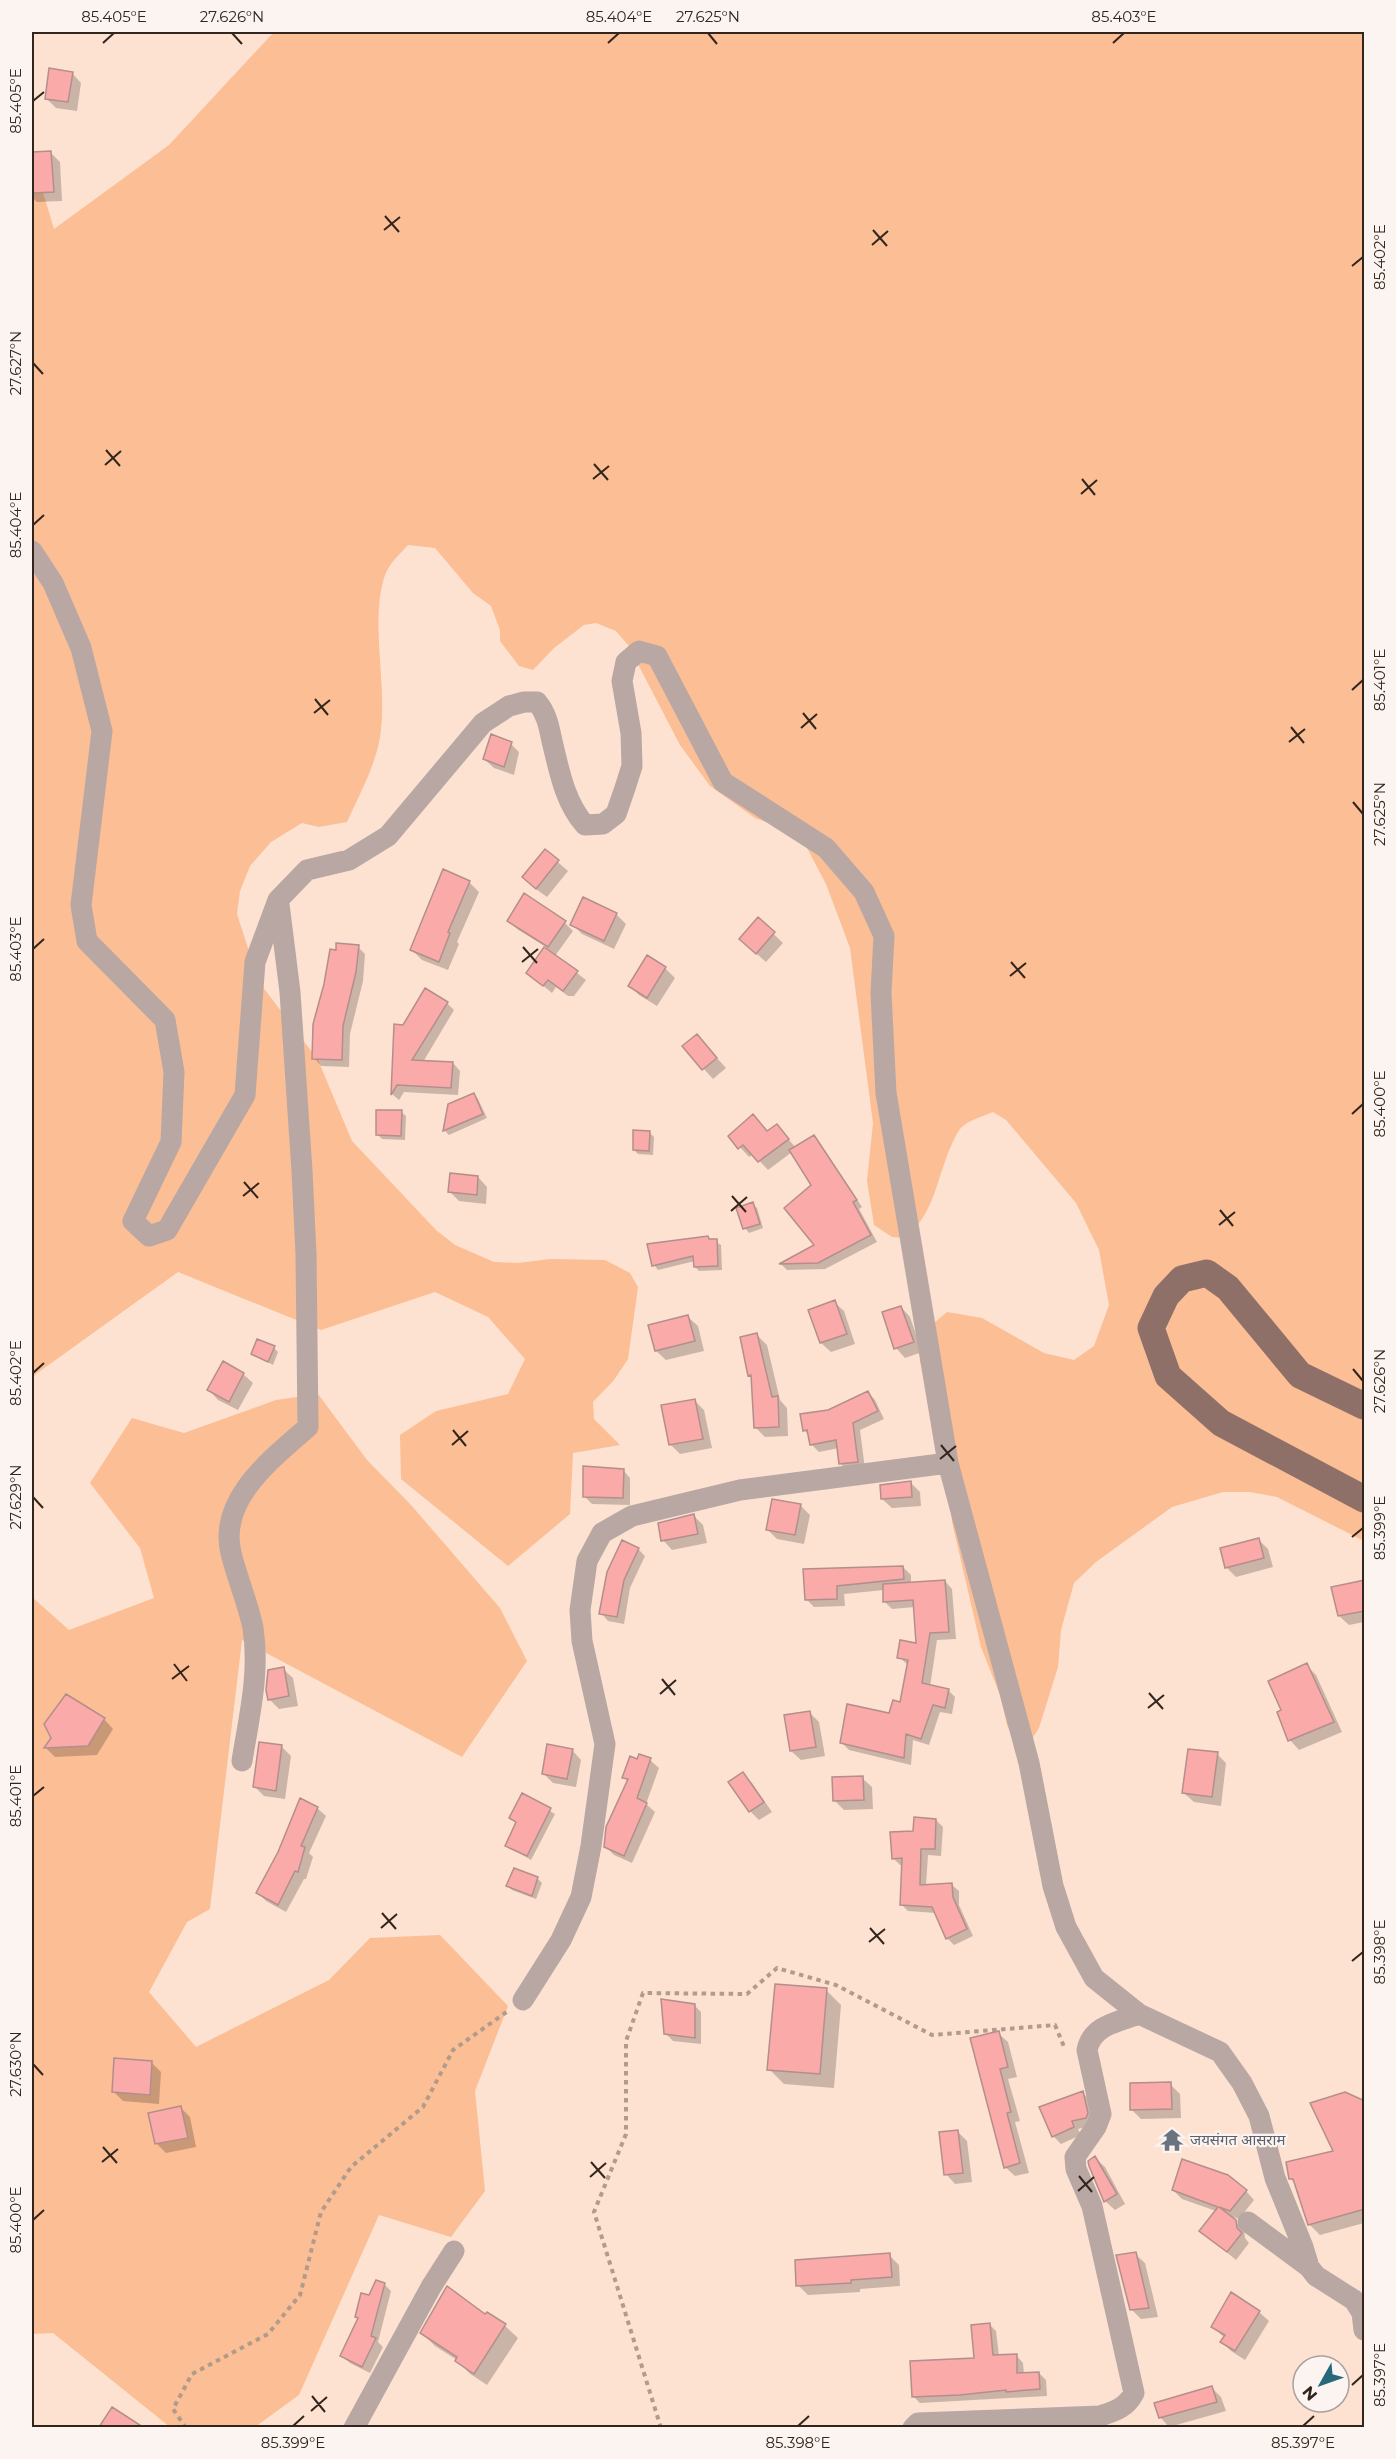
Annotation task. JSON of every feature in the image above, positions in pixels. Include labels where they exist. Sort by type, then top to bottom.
[{"type":"main road","points":[[1365,1406],[1300,1376],[1228,1287],[1207,1273],[1182,1279],[1166,1296],[1151,1328],[1168,1376],[1221,1423],[1365,1499]]},
{"type":"street","points":[[32,551],[52,583],[81,648],[102,731],[81,905],[87,941],[165,1020],[174,1072],[171,1142],[133,1221],[148,1236],[167,1230],[245,1095],[255,962],[278,900],[307,870],[349,860],[388,836],[483,723],[509,706],[524,702],[537,702],[545,711],[561,777],[574,813],[585,825],[603,824],[615,814],[632,765],[631,732],[622,681],[626,662],[639,651],[657,656],[723,782],[826,848],[864,892],[884,936],[881,993],[886,1093],[948,1463],[1029,1763],[1053,1886],[1066,1927],[1094,1978],[1139,2014],[1220,2052],[1242,2083],[1259,2116],[1275,2178],[1309,2267]]},
{"type":"street","points":[[242,1761],[256,1667],[253,1627],[230,1551],[229,1528],[239,1499],[258,1473],[308,1427],[307,1265],[302,1171],[290,992],[278,900]]},
{"type":"street","points":[[523,2000],[561,1940],[581,1896],[591,1846],[605,1744],[582,1641],[580,1610],[587,1561],[602,1533],[632,1516],[741,1490],[948,1463]]},
{"type":"street","points":[[914,2427],[918,2423],[1100,2416],[1120,2409],[1129,2403],[1134,2394],[1092,2206],[1076,2169],[1075,2157],[1096,2127],[1101,2114],[1087,2050],[1089,2039],[1097,2030],[1139,2014]]},
{"type":"street","points":[[1248,2222],[1309,2267],[1316,2276],[1354,2300],[1362,2313],[1365,2330]]},
{"type":"street","points":[[354,2427],[431,2287],[454,2252]]},
{"type":"path","points":[[661,2427],[594,2212],[626,2134],[626,2041],[643,1993],[747,1994],[777,1968],[836,1985],[932,2035],[1055,2025],[1068,2056]]},
{"type":"path","points":[[186,2427],[173,2409],[192,2374],[268,2334],[300,2295],[321,2212],[351,2167],[423,2107],[453,2050],[523,2000]]},
{"type":"shaded area","points":[[274,32],[1364,32],[1364,1541],[1277,1497],[1250,1492],[1223,1492],[1172,1507],[1096,1562],[1074,1583],[1061,1630],[1058,1667],[1039,1728],[1030,1742],[1016,1743],[1007,1725],[1000,1695],[981,1647],[952,1522],[948,1477],[920,1360],[926,1330],[947,1312],[982,1318],[1044,1353],[1074,1360],[1094,1346],[1109,1305],[1099,1250],[1076,1203],[1006,1120],[993,1112],[969,1122],[959,1130],[929,1207],[923,1218],[905,1238],[892,1237],[874,1225],[867,1181],[873,1123],[850,948],[826,884],[807,848],[793,832],[755,818],[710,786],[680,745],[628,645],[616,631],[596,623],[584,625],[554,648],[533,670],[519,666],[500,641],[500,630],[491,606],[473,593],[435,548],[408,545],[391,564],[384,578],[379,616],[382,697],[380,737],[371,770],[347,822],[319,827],[302,823],[271,842],[250,866],[240,891],[237,914],[259,982],[318,1060],[352,1141],[436,1230],[455,1245],[494,1262],[518,1263],[550,1259],[605,1260],[630,1273],[638,1287],[628,1359],[614,1380],[593,1402],[594,1419],[620,1445],[573,1453],[570,1514],[508,1566],[401,1479],[400,1435],[436,1411],[508,1394],[525,1359],[488,1317],[435,1292],[321,1330],[178,1272],[32,1379],[32,156],[54,229],[169,145]]},
{"type":"shaded area","points":[[318,1394],[367,1460],[411,1505],[500,1608],[527,1661],[462,1757],[242,1640],[210,1909],[187,1922],[149,1992],[196,2047],[329,1980],[370,1938],[440,1935],[508,2006],[475,2091],[485,2191],[451,2237],[379,2215],[299,2395],[255,2427],[170,2427],[53,2333],[32,2334],[32,1597],[69,1630],[154,1598],[140,1548],[90,1483],[132,1418],[184,1433],[276,1400]]},
{"type":"building","points":[[49,68],[73,72],[68,102],[45,99]]},
{"type":"building","points":[[51,151],[54,192],[32,193],[32,152]]},
{"type":"building","points":[[491,734],[512,742],[504,767],[483,759]]},
{"type":"building","points":[[545,849],[559,860],[536,889],[522,877]]},
{"type":"building","points":[[443,869],[470,881],[448,932],[450,933],[439,962],[410,950]]},
{"type":"building","points":[[524,893],[566,921],[548,947],[507,921]]},
{"type":"building","points":[[583,897],[617,913],[604,941],[570,925]]},
{"type":"building","points":[[758,917],[775,932],[756,954],[739,939]]},
{"type":"building","points":[[336,943],[359,945],[356,972],[343,1026],[342,1060],[312,1059],[313,1024],[324,984],[330,949],[336,950]]},
{"type":"building","points":[[544,947],[578,971],[563,991],[548,980],[543,986],[526,973]]},
{"type":"building","points":[[647,955],[666,967],[647,998],[628,986]]},
{"type":"building","points":[[425,988],[448,1002],[412,1060],[453,1062],[451,1088],[397,1085],[391,1095],[394,1024],[403,1025]]},
{"type":"building","points":[[697,1034],[717,1058],[702,1070],[682,1046]]},
{"type":"building","points":[[474,1093],[483,1114],[443,1131],[448,1104]]},
{"type":"building","points":[[376,1110],[402,1110],[401,1136],[376,1135]]},
{"type":"building","points":[[753,1114],[767,1131],[777,1124],[789,1139],[758,1162],[743,1145],[738,1149],[728,1136]]},
{"type":"building","points":[[633,1130],[650,1131],[649,1151],[633,1150]]},
{"type":"building","points":[[814,1135],[857,1200],[853,1202],[871,1235],[818,1263],[779,1264],[814,1245],[784,1208],[811,1185],[789,1150]]},
{"type":"building","points":[[450,1173],[478,1176],[477,1195],[448,1192]]},
{"type":"building","points":[[753,1202],[760,1224],[743,1229],[736,1208]]},
{"type":"building","points":[[708,1236],[709,1239],[717,1239],[718,1266],[694,1267],[693,1256],[652,1266],[647,1244]]},
{"type":"building","points":[[835,1300],[847,1334],[820,1343],[808,1310]]},
{"type":"building","points":[[901,1306],[914,1342],[894,1349],[882,1312]]},
{"type":"building","points":[[688,1315],[695,1341],[655,1351],[648,1325]]},
{"type":"building","points":[[757,1333],[772,1397],[778,1396],[779,1427],[754,1428],[751,1375],[748,1376],[740,1337]]},
{"type":"building","points":[[257,1339],[275,1346],[268,1362],[251,1354]]},
{"type":"building","points":[[223,1361],[244,1373],[229,1402],[207,1390]]},
{"type":"building","points":[[868,1391],[878,1411],[853,1423],[858,1462],[839,1464],[836,1440],[810,1445],[807,1430],[803,1431],[800,1414],[828,1410]]},
{"type":"building","points":[[695,1399],[703,1439],[669,1445],[661,1405]]},
{"type":"building","points":[[583,1466],[624,1469],[623,1498],[583,1497]]},
{"type":"building","points":[[911,1481],[912,1497],[881,1499],[880,1485]]},
{"type":"building","points":[[772,1499],[801,1504],[795,1535],[766,1530]]},
{"type":"building","points":[[694,1514],[698,1534],[661,1541],[658,1523]]},
{"type":"building","points":[[1259,1538],[1264,1558],[1225,1568],[1220,1548]]},
{"type":"building","points":[[622,1540],[639,1548],[624,1580],[617,1617],[599,1614],[607,1572]]},
{"type":"building","points":[[903,1566],[904,1579],[837,1586],[837,1599],[805,1600],[803,1569]]},
{"type":"building","points":[[945,1580],[949,1632],[930,1633],[922,1683],[949,1689],[945,1708],[933,1705],[921,1739],[906,1734],[904,1758],[840,1743],[847,1704],[889,1713],[893,1700],[900,1702],[908,1660],[897,1658],[900,1640],[916,1643],[913,1600],[883,1602],[883,1584]]},
{"type":"building","points":[[1365,1580],[1365,1611],[1338,1616],[1331,1587]]},
{"type":"building","points":[[1307,1663],[1334,1722],[1288,1741],[1277,1712],[1281,1710],[1268,1681]]},
{"type":"building","points":[[284,1667],[289,1696],[268,1700],[266,1690],[268,1670]]},
{"type":"building","points":[[66,1694],[105,1718],[88,1746],[44,1748],[51,1738],[44,1724]]},
{"type":"building","points":[[810,1711],[816,1747],[790,1751],[784,1715]]},
{"type":"building","points":[[259,1742],[282,1745],[276,1791],[253,1787]]},
{"type":"building","points":[[547,1744],[573,1749],[567,1779],[542,1774]]},
{"type":"building","points":[[1188,1749],[1218,1752],[1212,1797],[1182,1793]]},
{"type":"building","points":[[639,1754],[651,1758],[637,1798],[647,1803],[624,1856],[604,1847],[606,1827],[628,1779],[622,1778],[630,1756],[637,1759]]},
{"type":"building","points":[[743,1772],[764,1802],[749,1812],[728,1782]]},
{"type":"building","points":[[863,1776],[864,1800],[833,1801],[832,1777]]},
{"type":"building","points":[[522,1793],[551,1808],[527,1856],[505,1846],[516,1822],[509,1818]]},
{"type":"building","points":[[300,1798],[318,1807],[301,1846],[305,1847],[298,1872],[295,1871],[278,1905],[256,1893],[278,1852]]},
{"type":"building","points":[[914,1817],[936,1819],[935,1849],[921,1849],[920,1885],[952,1883],[953,1897],[967,1929],[946,1939],[932,1907],[900,1905],[902,1858],[892,1859],[890,1832],[913,1831]]},
{"type":"building","points":[[514,1868],[538,1877],[532,1896],[506,1886]]},
{"type":"building","points":[[775,1984],[827,1988],[820,2074],[767,2070]]},
{"type":"building","points":[[661,1999],[695,2004],[695,2038],[664,2034]]},
{"type":"building","points":[[999,2031],[1008,2067],[1000,2069],[1011,2112],[1007,2113],[1020,2163],[1004,2168],[970,2038]]},
{"type":"building","points":[[114,2058],[152,2061],[150,2095],[112,2092]]},
{"type":"building","points":[[1171,2082],[1172,2109],[1130,2110],[1130,2083]]},
{"type":"building","points":[[1083,2091],[1088,2113],[1086,2118],[1072,2121],[1074,2127],[1052,2137],[1039,2107]]},
{"type":"building","points":[[1345,2092],[1365,2101],[1365,2209],[1308,2225],[1293,2179],[1289,2179],[1286,2162],[1333,2151],[1310,2103]]},
{"type":"building","points":[[181,2106],[188,2138],[155,2144],[148,2113]]},
{"type":"building","points":[[958,2130],[963,2173],[944,2175],[939,2132]]},
{"type":"building","points":[[1095,2156],[1117,2194],[1104,2202],[1088,2161]]},
{"type":"building","points":[[1182,2159],[1228,2175],[1247,2190],[1230,2211],[1219,2207],[1236,2220],[1237,2228],[1242,2233],[1227,2252],[1199,2231],[1218,2207],[1172,2190]]},
{"type":"building","points":[[1136,2252],[1149,2308],[1130,2310],[1116,2255]]},
{"type":"building","points":[[890,2253],[892,2277],[851,2280],[851,2283],[796,2286],[795,2260]]},
{"type":"building","points":[[376,2280],[385,2283],[371,2336],[376,2338],[362,2367],[340,2356],[358,2318],[355,2317],[361,2293],[369,2295]]},
{"type":"building","points":[[447,2286],[485,2314],[487,2312],[506,2324],[474,2374],[455,2361],[457,2357],[420,2333]]},
{"type":"building","points":[[1231,2292],[1260,2311],[1235,2351],[1220,2342],[1225,2335],[1211,2327]]},
{"type":"building","points":[[990,2323],[993,2355],[1017,2354],[1017,2373],[1039,2372],[1040,2389],[912,2397],[910,2361],[974,2358],[971,2325]]},
{"type":"building","points":[[1212,2386],[1217,2402],[1159,2418],[1154,2403]]},
{"type":"building","points":[[112,2407],[143,2427],[99,2427]]},
{"type":"place","name":"जयसंगत आसराम","points":[[1172,2140]]}]
